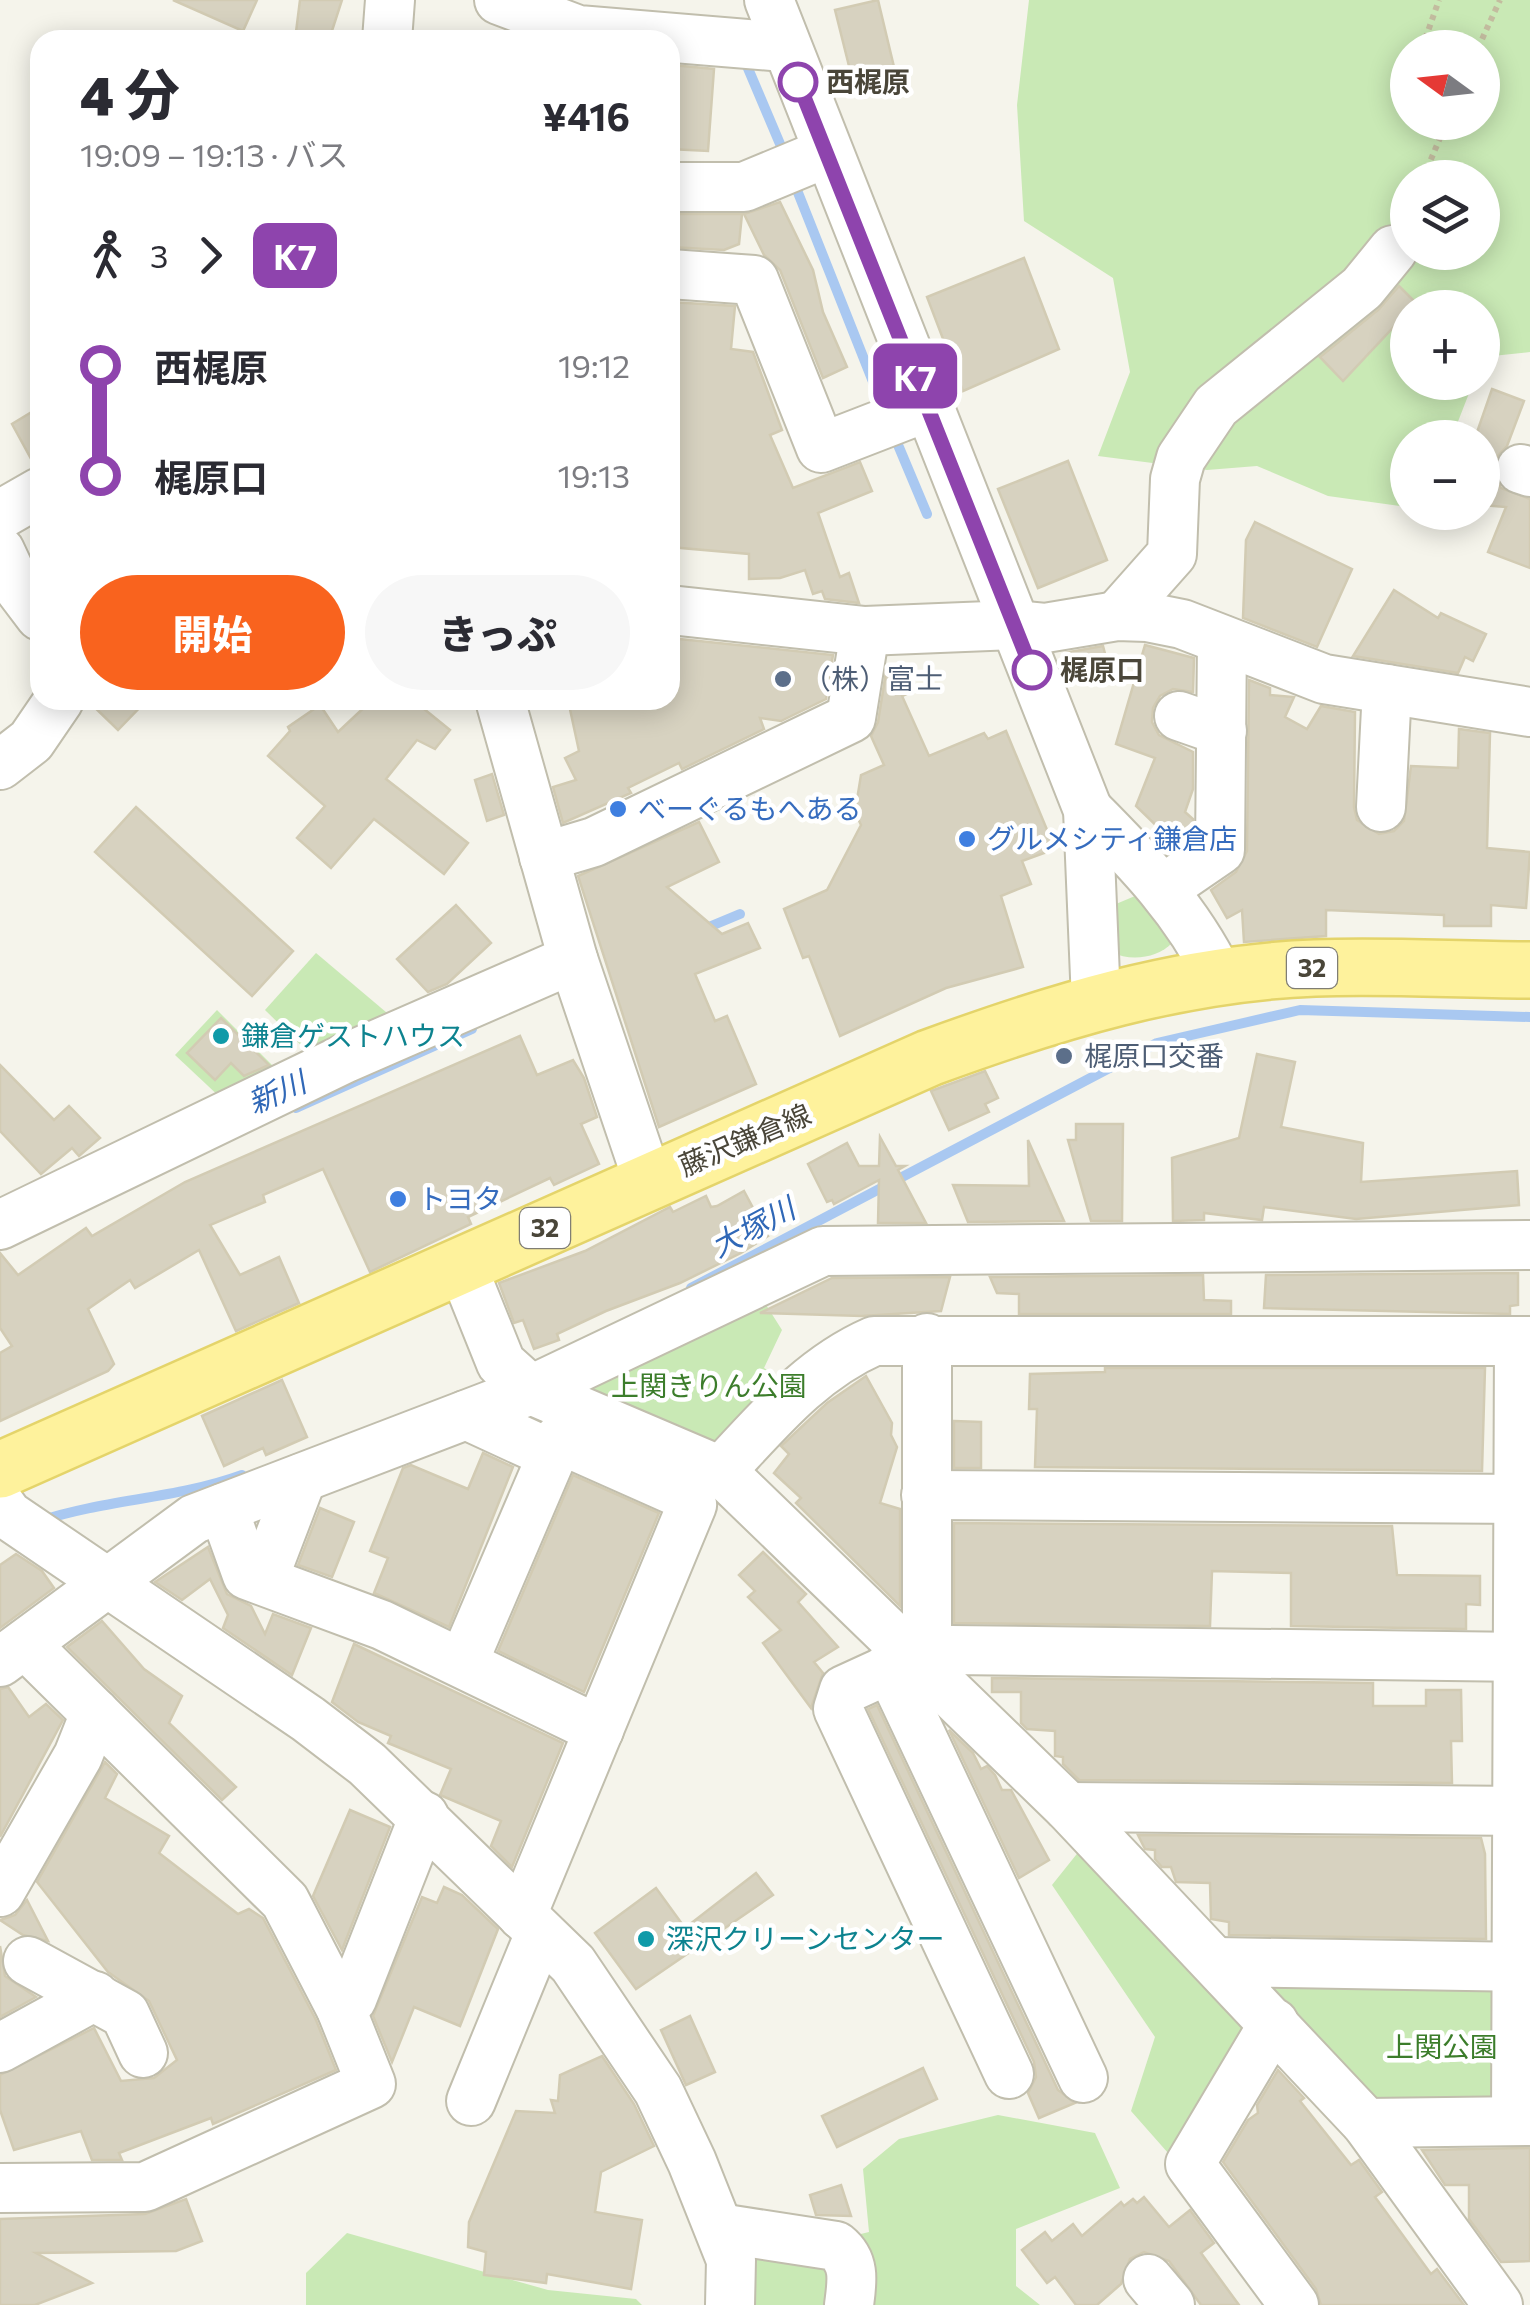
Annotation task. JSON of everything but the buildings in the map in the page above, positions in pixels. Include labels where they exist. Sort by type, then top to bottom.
[{"type":"main road","name":"藤沢鎌倉線","points":[[0,1470],[928,1058],[1096,1001],[1219,977],[1315,968],[1530,970]]},
{"type":"street","points":[[388,30],[390,0]]},
{"type":"street","points":[[499,0],[578,30]]},
{"type":"street","points":[[769,0],[784,47],[1088,810],[1096,1001]]},
{"type":"street","points":[[680,38],[784,47]]},
{"type":"street","points":[[680,187],[744,187],[826,153]]},
{"type":"street","points":[[1117,616],[1172,554],[1174,479],[1181,458],[1216,406],[1362,288],[1390,254]]},
{"type":"street","points":[[680,275],[754,280],[821,448],[927,407]]},
{"type":"street","points":[[0,515],[30,498]]},
{"type":"street","points":[[0,551],[14,583],[30,603]]},
{"type":"street","points":[[680,611],[865,631],[1014,625],[1045,628],[1117,616],[1182,624],[1324,678],[1530,712]]},
{"type":"street","points":[[544,857],[594,842],[852,718],[865,631]]},
{"type":"street","points":[[1162,888],[1220,850],[1200,723],[1222,640]]},
{"type":"street","points":[[1381,807],[1387,689]]},
{"type":"street","points":[[0,765],[31,741],[52,710]]},
{"type":"street","points":[[503,710],[573,959],[648,1181]]},
{"type":"street","points":[[1088,810],[1162,888],[1200,938],[1219,977]]},
{"type":"street","points":[[0,1225],[346,1058],[573,959]]},
{"type":"street","points":[[466,1414],[549,1420],[823,1251],[1530,1245]]},
{"type":"street","points":[[462,1266],[501,1363],[549,1420],[685,1495],[692,1505],[599,1730],[472,2101]]},
{"type":"street","points":[[721,1471],[824,1368],[874,1341],[928,1338],[1524,1341],[1523,2121],[1366,2122]]},
{"type":"street","points":[[928,1338],[926,1496],[910,1659],[1083,2078]]},
{"type":"street","points":[[0,2188],[144,2187],[369,2088],[341,2009],[286,1901],[96,1712],[13,1653],[194,1519],[466,1414],[549,1420],[721,1471],[910,1659],[1068,1808],[1216,1962],[1366,2122],[1504,2291]]},
{"type":"street","points":[[463,1663],[549,1420]]},
{"type":"street","points":[[263,1580],[302,1478]]},
{"type":"street","points":[[926,1496],[1524,1499]]},
{"type":"street","points":[[0,1504],[8,1515],[308,1719],[424,1816],[573,1964],[658,2090],[731,2260],[730,2305]]},
{"type":"street","points":[[223,1508],[247,1575],[382,1625],[599,1730]]},
{"type":"street","points":[[1009,2074],[838,1709],[844,1690],[910,1659],[1523,1657]]},
{"type":"street","points":[[0,1892],[78,1756],[96,1712]]},
{"type":"street","points":[[1068,1808],[1523,1811]]},
{"type":"street","points":[[341,2009],[352,1999],[424,1816]]},
{"type":"street","points":[[28,1961],[124,2014],[143,2053]]},
{"type":"street","points":[[1216,1962],[1524,1967]]},
{"type":"street","points":[[0,2048],[94,1996]]},
{"type":"street","points":[[1274,2023],[1190,2164],[1294,2305]]},
{"type":"street","points":[[719,2228],[836,2246],[847,2255],[853,2275],[848,2305]]},
{"type":"path","points":[[1428,30],[1439,0]]},
{"type":"path","points":[[1486,30],[1500,0]]},
{"type":"green space","points":[[1029,0],[1530,0],[1530,352],[1500,355],[1500,290],[1390,290],[1390,400],[1466,400],[1459,420],[1390,420],[1390,505],[1328,496],[1257,466],[1207,470],[1098,456],[1130,372],[1113,278],[1024,221],[1017,105]]},
{"type":"green space","points":[[1135,896],[1172,943],[1152,955],[1135,958],[1112,952],[1116,904]]},
{"type":"green space","points":[[316,953],[393,1018],[307,1051],[265,1010]]},
{"type":"green space","points":[[217,1010],[274,1067],[223,1100],[175,1055]]},
{"type":"green space","name":"上関きりん公園","points":[[763,1300],[782,1330],[764,1368],[789,1383],[724,1450],[580,1389]]},
{"type":"green space","points":[[1080,1850],[1253,2019],[1176,2162],[1131,2111],[1155,2037],[1052,1885]]},
{"type":"green space","name":"上関公園","points":[[1269,1978],[1499,1980],[1509,2104],[1382,2111],[1266,1990]]},
{"type":"green space","points":[[998,2115],[1095,2133],[1120,2188],[1016,2229],[1016,2286],[1040,2305],[726,2305],[742,2243],[811,2246],[869,2232],[863,2169],[899,2139]]},
{"type":"green space","points":[[347,2233],[548,2290],[636,2299],[642,2305],[306,2305],[306,2273]]},
{"type":"waterway","points":[[747,66],[783,151]]},
{"type":"waterway","points":[[793,180],[883,407]]},
{"type":"waterway","points":[[893,433],[927,514]]},
{"type":"waterway","name":"新川","points":[[704,929],[740,914]]},
{"type":"waterway","name":"大塚川","points":[[691,1288],[1157,1043],[1300,1010],[1530,1017]]},
{"type":"waterway","name":"新川","points":[[296,1108],[472,1029]]},
{"type":"waterway","name":"大塚川","points":[[40,1521],[242,1475]]},
{"type":"bus line","name":"K7","points":[[798,82],[1032,670]]},
{"type":"place","name":"西梶原","points":[[798,82]]},
{"type":"place","name":"梶原口","points":[[1032,670]]},
{"type":"place","name":"（株）富士","points":[[783,679]]},
{"type":"place","name":"べーぐるもへある","points":[[618,809]]},
{"type":"place","name":"グルメシティ鎌倉店","points":[[967,839]]},
{"type":"place","name":"鎌倉ゲストハウス","points":[[221,1036]]},
{"type":"place","name":"梶原口交番","points":[[1064,1056]]},
{"type":"place","name":"トヨタ","points":[[398,1199]]},
{"type":"place","name":"深沢クリーンセンター","points":[[646,1939]]}]
